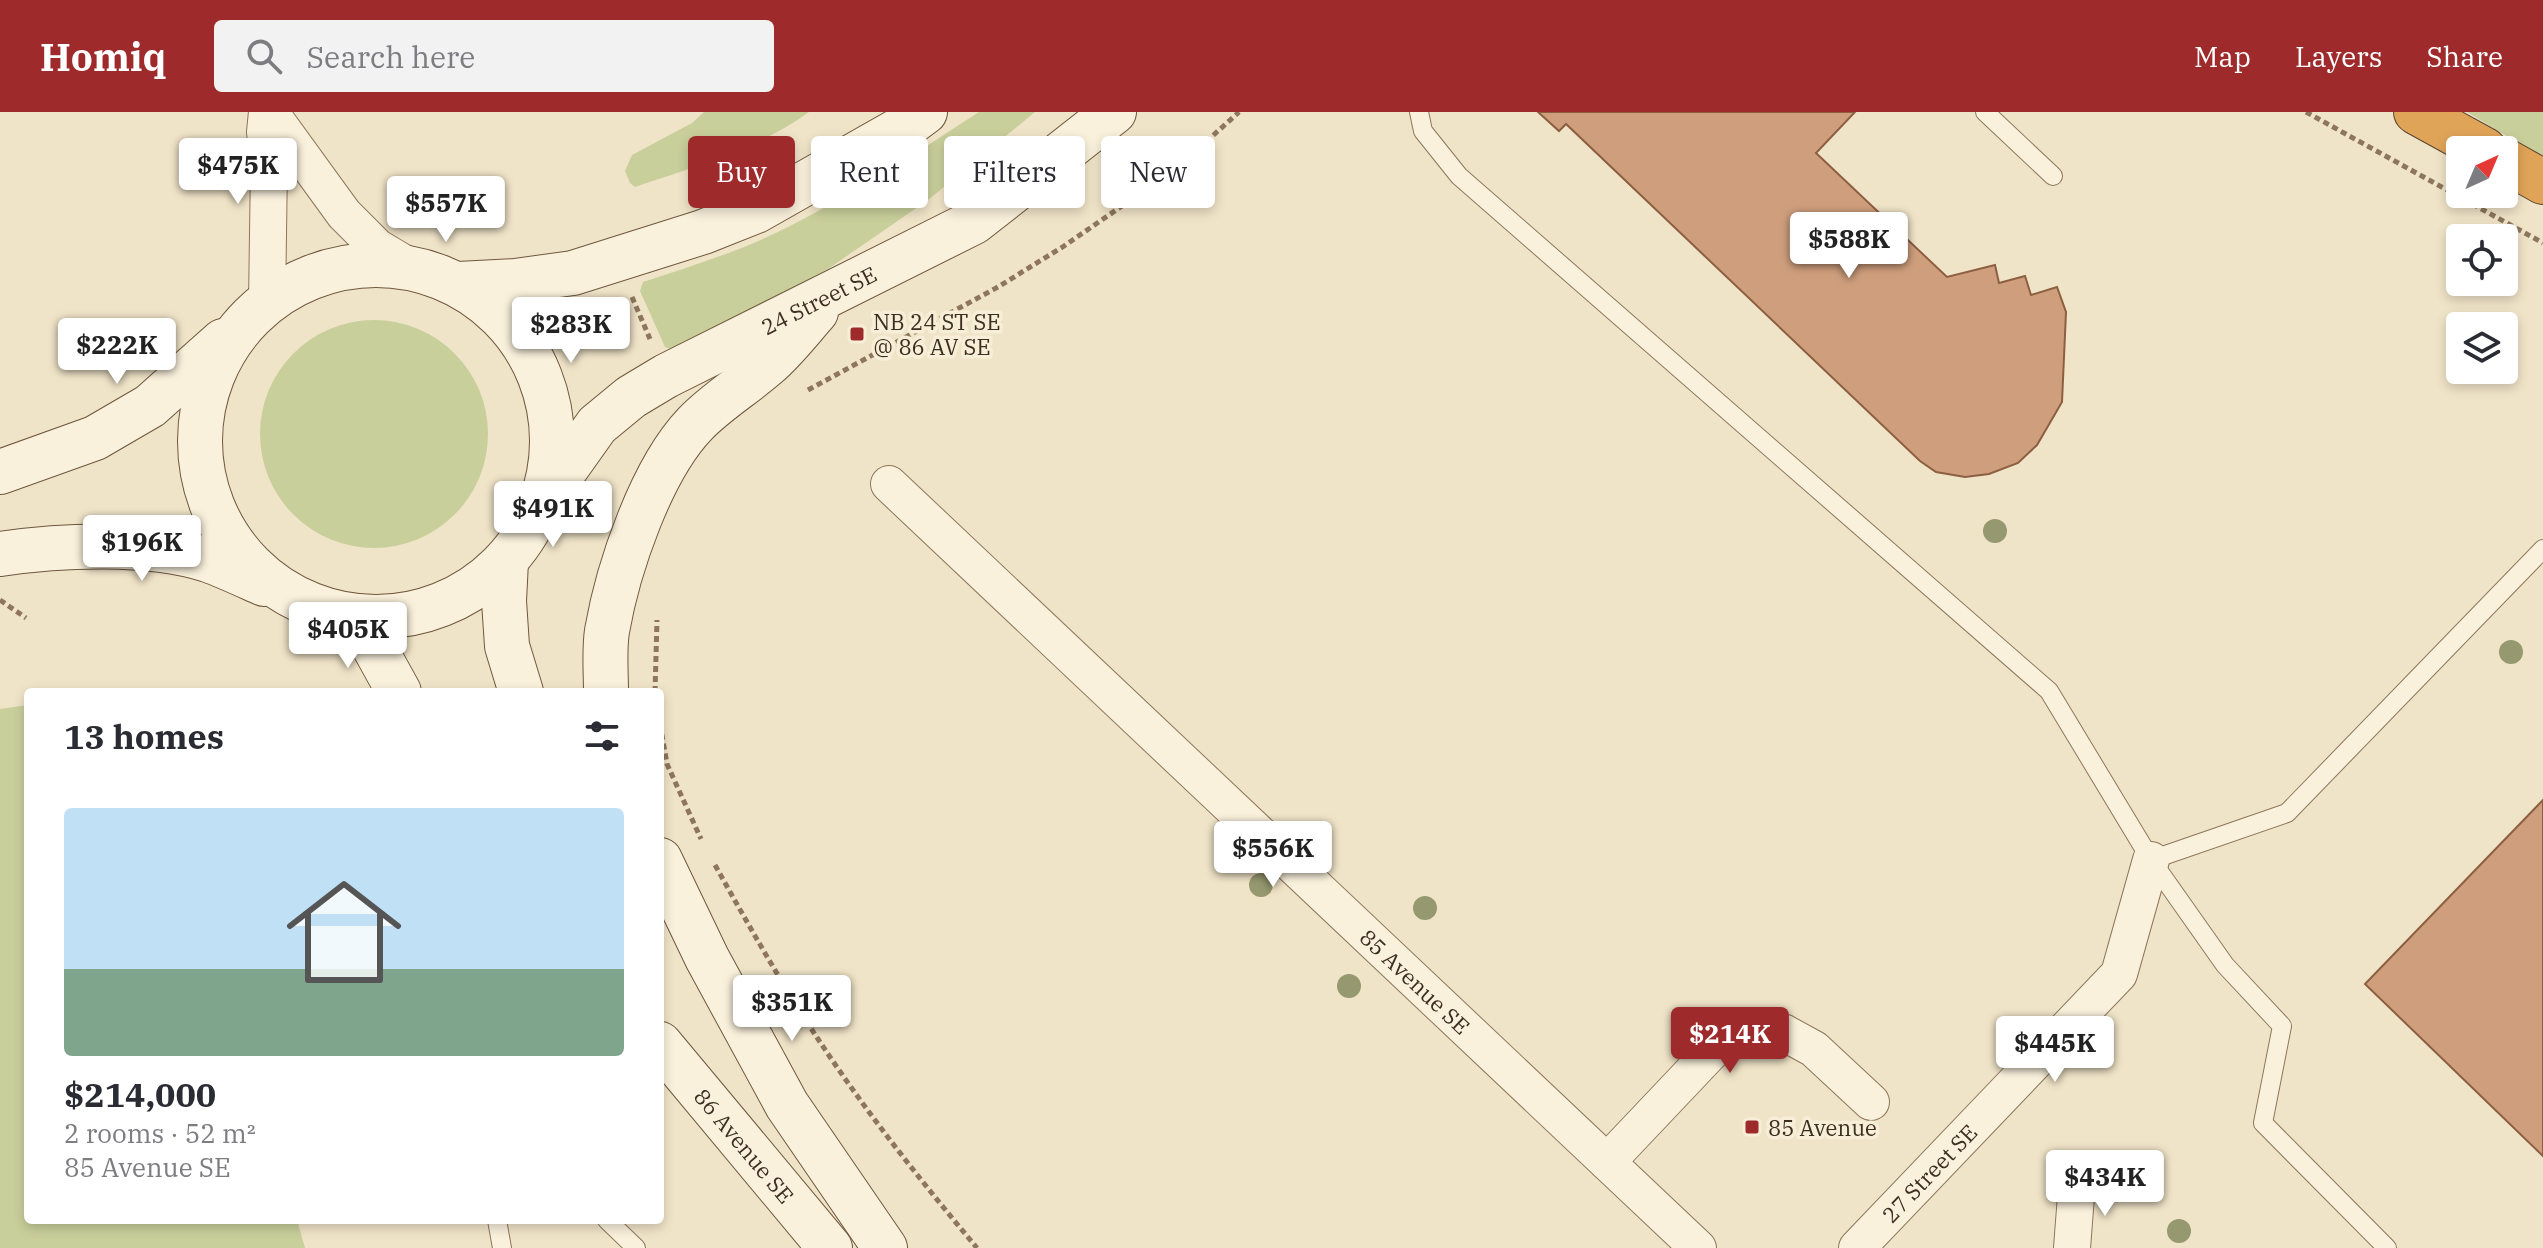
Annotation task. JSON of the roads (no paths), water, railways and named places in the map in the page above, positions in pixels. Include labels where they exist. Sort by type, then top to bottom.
[{"type":"highway","points":[[2416,112],[2460,136]]},
{"type":"highway","points":[[2518,168],[2543,182]]},
{"type":"main road","points":[[458,284],[515,281],[573,273],[703,232],[756,211],[906,126],[925,112]]},
{"type":"main road","name":"24 Street SE","points":[[506,561],[597,425],[631,397],[666,376],[974,222],[1114,112]]},
{"type":"main road","points":[[0,472],[95,438],[150,406],[287,288],[331,270],[369,264],[412,268],[458,284],[488,305],[512,330],[532,359],[544,389],[552,445],[542,503]]},
{"type":"main road","points":[[606,688],[607,633],[624,564],[653,486],[669,456],[694,425],[767,365],[834,293]]},
{"type":"main road","points":[[257,312],[215,368],[204,400],[200,461],[205,487],[222,527],[256,571],[285,592]]},
{"type":"main road","points":[[0,554],[78,547],[171,552],[207,560],[339,614],[372,618],[409,615],[440,606],[475,588],[506,561]]},
{"type":"main road","points":[[506,561],[504,601],[507,646],[520,688]]},
{"type":"main road","points":[[357,616],[397,688]]},
{"type":"main road","points":[[664,868],[707,958],[787,1105],[885,1248]]},
{"type":"main road","name":"86 Avenue SE","points":[[664,1049],[830,1248]]},
{"type":"street","points":[[269,112],[344,214],[377,247],[412,268]]},
{"type":"street","points":[[257,312],[269,164],[265,132],[269,112]]},
{"type":"street","name":"85 Avenue SE","points":[[889,484],[1698,1248]]},
{"type":"street","name":"27 Street SE","points":[[1857,1248],[2119,974],[2151,860]]},
{"type":"street","points":[[1607,1162],[1715,1048],[1745,1030],[1783,1032],[1814,1049],[1871,1102]]},
{"type":"street","points":[[2072,1248],[2077,1183]]},
{"type":"lane","points":[[1419,112],[1423,131],[1459,176],[2049,691],[2151,860],[2225,965],[2282,1026],[2263,1123],[2387,1248]]},
{"type":"lane","points":[[1985,112],[2053,176]]},
{"type":"lane","points":[[2151,860],[2287,813],[2543,549]]},
{"type":"lane","points":[[498,1224],[502,1248]]},
{"type":"lane","points":[[611,1224],[636,1248]]},
{"type":"place","name":"NB 24 ST SE @ 86 AV SE","points":[[857,334]]},
{"type":"place","name":"85 Avenue","points":[[1752,1127]]}]
